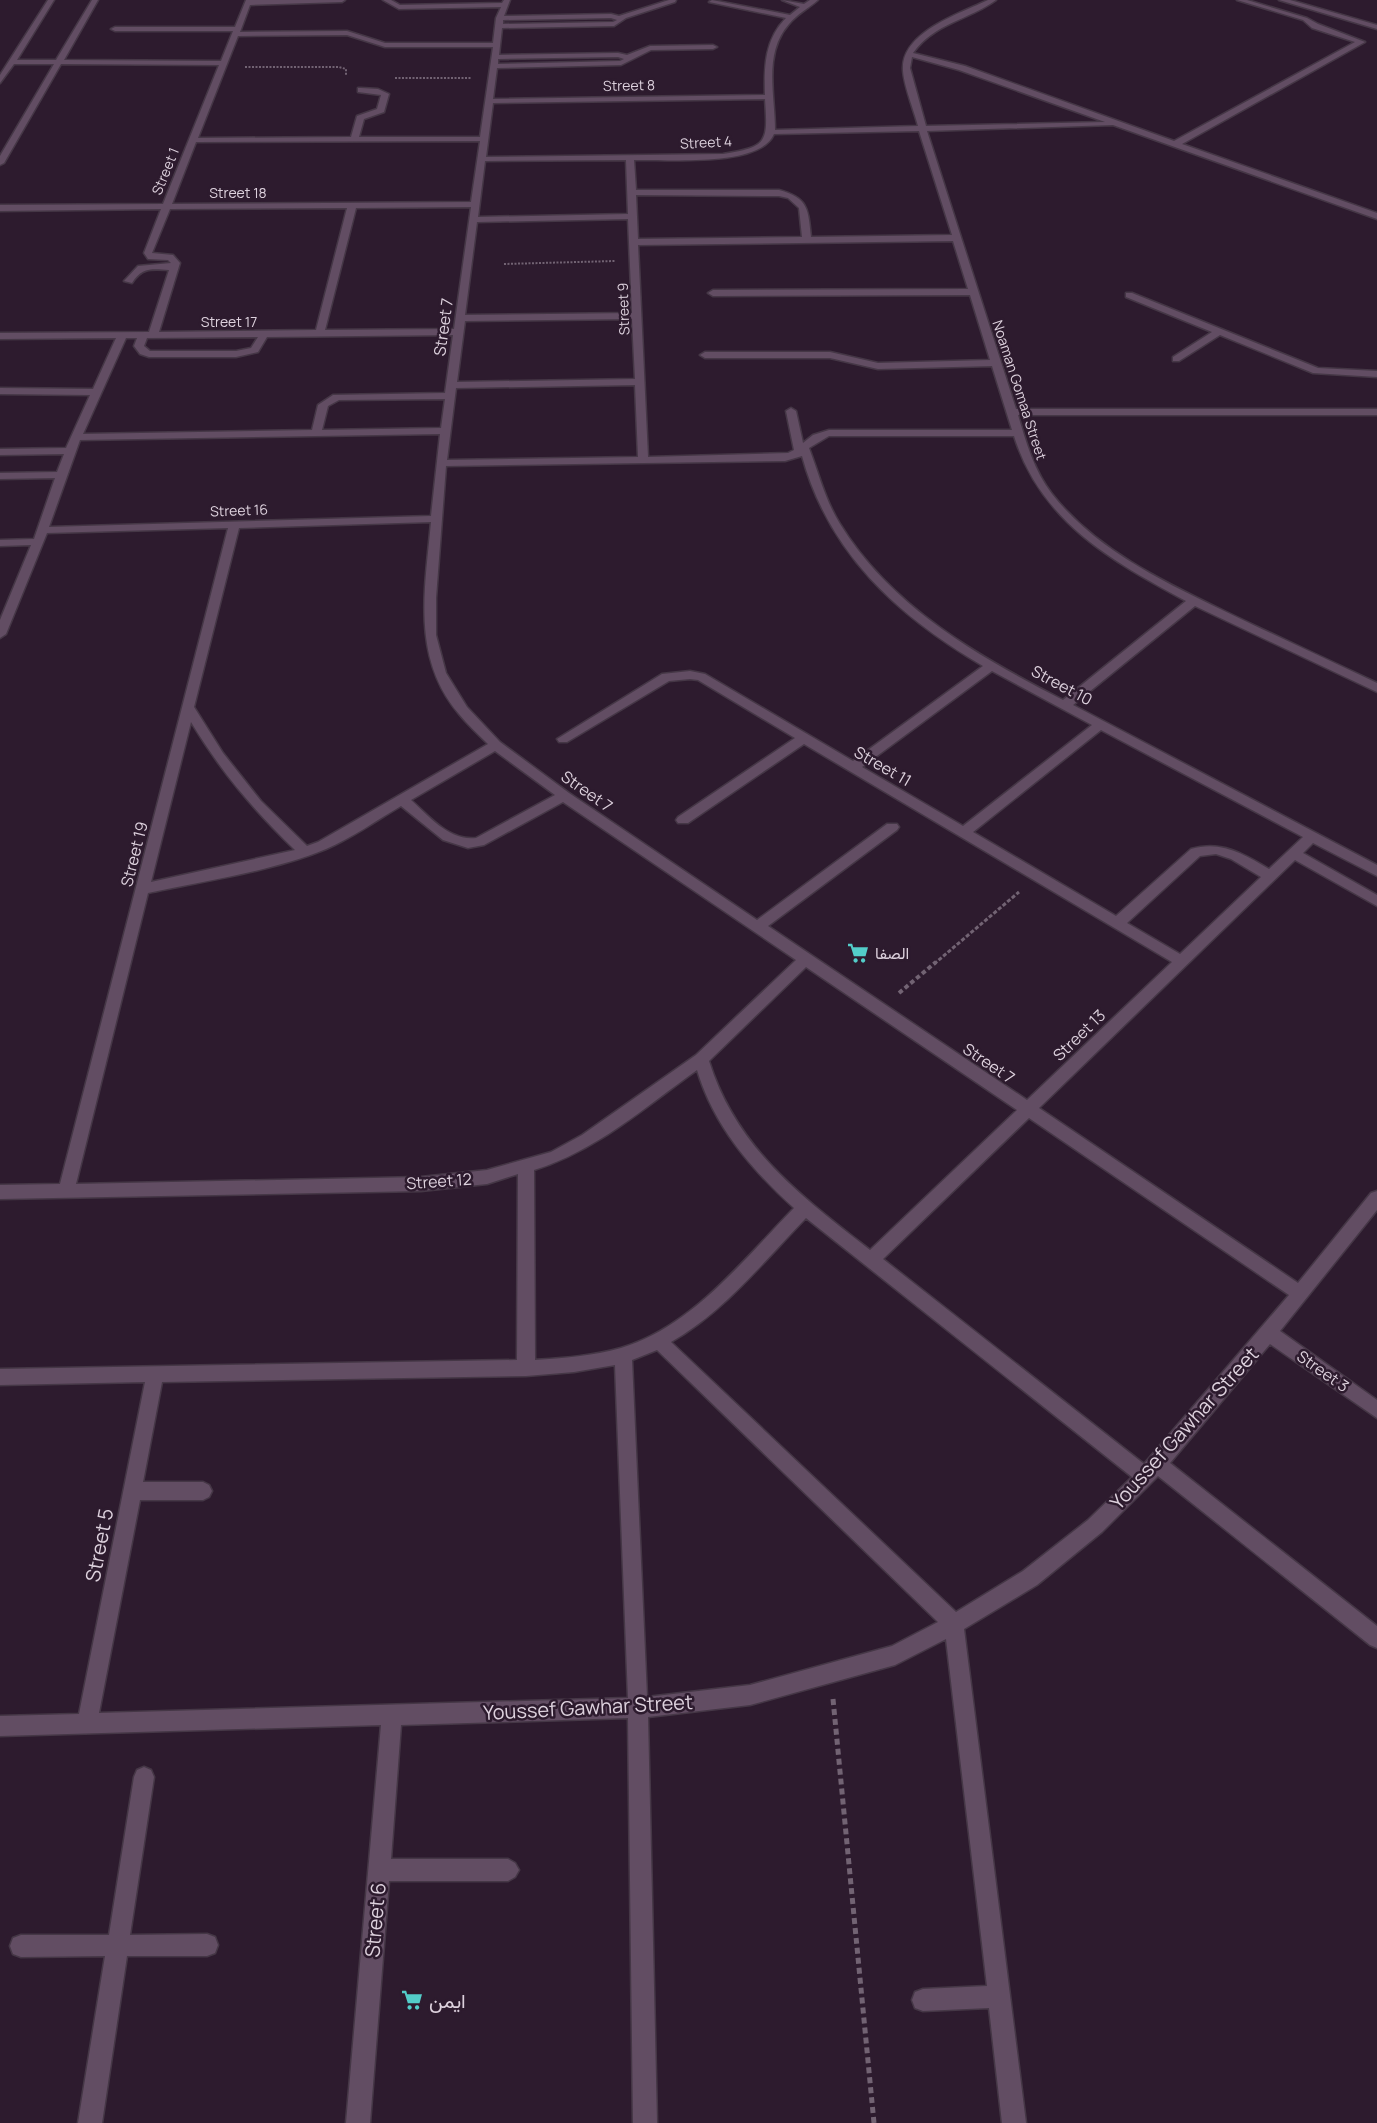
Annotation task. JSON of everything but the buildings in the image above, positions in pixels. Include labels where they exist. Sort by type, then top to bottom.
[{"type":"street","points":[[0,81],[51,0]]},
{"type":"street","points":[[0,163],[95,0]]},
{"type":"street","points":[[248,1],[342,0]]},
{"type":"street","points":[[386,0],[399,7],[503,12],[614,24],[622,21],[620,18],[673,1]]},
{"type":"street","points":[[785,0],[804,6]]},
{"type":"street","points":[[815,0],[804,6],[781,27],[772,46],[769,97],[771,132],[1119,124]]},
{"type":"street","points":[[993,0],[933,29],[918,41],[909,54],[962,68],[1377,216]]},
{"type":"street","points":[[1175,144],[1361,42],[1316,26],[1305,19],[1240,0]]},
{"type":"street","points":[[1282,0],[1377,27]]},
{"type":"street","points":[[1308,0],[1377,20]]},
{"type":"street","name":"Street 1","points":[[175,267],[176,263],[173,259],[151,256],[148,253],[248,1]]},
{"type":"street","points":[[712,2],[791,17]]},
{"type":"street","name":"Street 7","points":[[503,12],[441,463],[430,597],[430,635],[440,673],[462,710],[496,746],[564,796],[1300,1293]]},
{"type":"street","points":[[1344,35],[1364,23]]},
{"type":"street","points":[[115,29],[360,34],[372,42],[385,45],[495,61],[621,63],[650,48],[713,47]]},
{"type":"street","name":"Noaman Gomaa Street","points":[[909,54],[906,68],[923,130],[1011,412],[1026,458],[1047,495],[1082,531],[1129,566],[1194,601],[1377,688]]},
{"type":"street","points":[[12,62],[224,65]]},
{"type":"street","points":[[639,99],[661,90],[693,89]]},
{"type":"street","points":[[354,139],[360,118],[381,110],[385,94],[378,91],[361,90]]},
{"type":"street","name":"Street 8","points":[[490,101],[769,97]]},
{"type":"street","name":"Street 4","points":[[482,159],[723,156],[758,148],[768,140],[771,132]]},
{"type":"street","points":[[194,140],[485,139]]},
{"type":"street","name":"Street 9","points":[[630,158],[642,459]]},
{"type":"street","points":[[633,192],[766,192],[785,195],[799,201],[803,207],[807,240]]},
{"type":"street","name":"Street 18","points":[[0,208],[476,204]]},
{"type":"street","points":[[320,333],[352,205]]},
{"type":"street","points":[[474,220],[633,216]]},
{"type":"street","points":[[634,242],[958,238]]},
{"type":"street","points":[[129,280],[134,271],[140,268],[175,267],[148,335],[139,346],[149,354],[236,354],[255,350],[264,334]]},
{"type":"street","points":[[712,293],[974,292]]},
{"type":"street","points":[[1129,295],[1316,370],[1377,374]]},
{"type":"street","points":[[461,318],[637,316]]},
{"type":"street","name":"Street 17","points":[[0,336],[459,332]]},
{"type":"street","points":[[1176,359],[1218,332]]},
{"type":"street","points":[[0,633],[3,618],[38,542],[70,451],[122,335]]},
{"type":"street","points":[[705,355],[830,355],[878,366],[996,363]]},
{"type":"street","points":[[316,433],[323,405],[337,397],[639,382]]},
{"type":"street","points":[[0,391],[96,392]]},
{"type":"street","name":"Street 10","points":[[791,411],[803,451],[823,502],[836,526],[872,574],[925,622],[991,666],[1377,870]]},
{"type":"street","points":[[1011,412],[1377,412]]},
{"type":"street","points":[[76,437],[445,431]]},
{"type":"street","points":[[441,463],[785,458],[803,451],[812,439],[829,433],[1018,434]]},
{"type":"street","points":[[0,452],[70,451]]},
{"type":"street","points":[[0,476],[61,475]]},
{"type":"street","name":"Street 16","points":[[42,531],[436,519]]},
{"type":"street","name":"Street 19","points":[[66,1191],[234,525]]},
{"type":"street","points":[[0,543],[38,542]]},
{"type":"street","points":[[1065,705],[1194,601]]},
{"type":"street","points":[[853,768],[991,666]]},
{"type":"street","name":"Street 11","points":[[563,738],[666,677],[678,675],[701,677],[1181,961]]},
{"type":"street","points":[[188,707],[218,756],[256,804],[305,852]]},
{"type":"street","points":[[964,832],[1101,724]]},
{"type":"street","points":[[683,820],[804,738]]},
{"type":"street","points":[[142,889],[305,852],[340,836],[496,746]]},
{"type":"street","points":[[403,800],[452,841],[465,844],[479,842],[564,796]]},
{"type":"street","points":[[757,927],[892,827]]},
{"type":"street","name":"Street 13","points":[[871,1260],[1312,836]]},
{"type":"street","points":[[1118,923],[1196,852],[1203,849],[1227,851],[1271,876]]},
{"type":"street","points":[[1294,854],[1377,901]]},
{"type":"street","name":"Street 12","points":[[0,1192],[454,1182],[487,1178],[526,1167],[555,1157],[588,1140],[701,1059],[805,959]]},
{"type":"street","points":[[701,1059],[715,1098],[737,1137],[767,1174],[805,1208],[871,1260],[1377,1638]]},
{"type":"street","points":[[526,1167],[526,1368]]},
{"type":"street","name":"Youssef Gawhar Street","points":[[0,1726],[638,1708],[750,1695],[895,1655],[954,1624],[1030,1578],[1095,1526],[1151,1470],[1300,1293],[1370,1219],[1377,1198]]},
{"type":"street","points":[[0,1377],[526,1368],[576,1365],[623,1356],[659,1341],[699,1313],[805,1208]]},
{"type":"street","name":"Street 3","points":[[1268,1333],[1377,1410]]},
{"type":"street","points":[[659,1341],[954,1624],[1014,2123]]},
{"type":"street","points":[[623,1356],[638,1708],[645,2123]]},
{"type":"street","name":"Street 5","points":[[87,1724],[155,1375]]},
{"type":"street","points":[[132,1491],[203,1491]]},
{"type":"street","name":"Street 6","points":[[358,2123],[392,1716]]},
{"type":"street","points":[[90,2123],[144,1777]]},
{"type":"street","points":[[379,1870],[508,1870]]},
{"type":"street","points":[[21,1946],[207,1945]]},
{"type":"street","points":[[923,2000],[999,1997]]},
{"type":"path","points":[[388,78],[495,61]]},
{"type":"path","points":[[224,65],[339,67],[346,69],[345,75],[349,78]]},
{"type":"path","points":[[504,264],[634,261]]},
{"type":"path","points":[[880,1009],[1038,876]]},
{"type":"path","points":[[830,1674],[874,2123]]},
{"type":"place","name":"الصفا","points":[[858,953]]},
{"type":"place","name":"ايمن","points":[[412,2000]]}]
